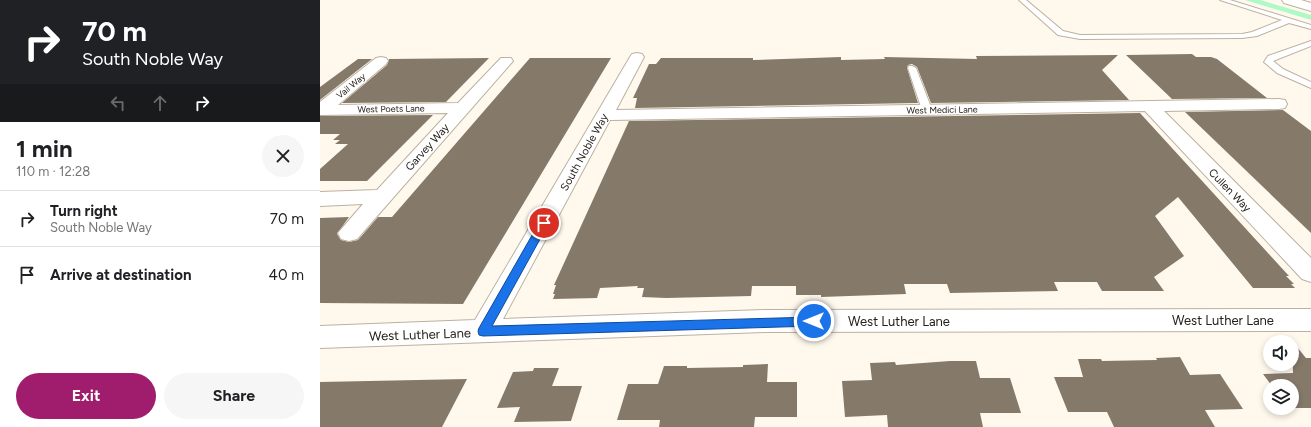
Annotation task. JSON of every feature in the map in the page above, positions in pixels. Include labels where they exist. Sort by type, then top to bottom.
[{"type":"street","points":[[1288,0],[1311,7]]},
{"type":"street","name":"South Noble Way","points":[[483,331],[637,57]]},
{"type":"street","name":"Vail Way","points":[[320,110],[381,61]]},
{"type":"street","name":"Garvey Way","points":[[349,233],[506,61]]},
{"type":"street","name":"West Medici Lane","points":[[604,115],[1279,104]]},
{"type":"street","name":"Cullen Way","points":[[1149,106],[1311,274]]},
{"type":"street","name":"West Poets Lane","points":[[320,110],[463,108]]},
{"type":"street","points":[[320,199],[383,196]]},
{"type":"street","name":"West Luther Lane","points":[[320,337],[770,321],[1311,320]]},
{"type":"lane","points":[[1022,0],[1057,31],[1066,35],[1080,37],[1242,36],[1254,34],[1289,20]]},
{"type":"lane","points":[[1223,0],[1311,27]]},
{"type":"lane","points":[[1311,43],[1271,58],[1268,62],[1280,71],[1311,85]]},
{"type":"lane","points":[[912,68],[927,110]]},
{"type":"green space","points":[[1245,0],[1260,0],[1311,15],[1311,20]]},
{"type":"building","points":[[1192,54],[1196,57],[1211,57],[1217,59],[1267,98],[1172,99],[1126,55]]},
{"type":"building","points":[[1118,55],[1102,70],[1129,100],[931,103],[917,67],[912,64],[908,65],[907,68],[918,103],[635,108],[637,98],[633,98],[649,64],[656,64],[661,58],[753,58],[753,60],[841,57],[841,60],[885,59],[884,57],[977,59],[976,56]]},
{"type":"building","points":[[489,58],[446,102],[342,103],[387,65],[389,59]]},
{"type":"building","points":[[530,58],[611,58],[463,304],[320,303],[320,218],[349,217],[337,234],[341,240],[349,242],[358,240],[378,217],[392,217]]},
{"type":"building","points":[[358,59],[372,59],[320,100],[320,87]]},
{"type":"building","points":[[1283,110],[1311,131],[1311,233],[1185,112]]},
{"type":"building","points":[[1140,113],[1289,276],[1286,276],[1294,284],[1291,284],[1295,288],[1253,288],[1178,197],[1155,216],[1184,256],[1154,277],[1164,291],[1102,291],[1097,282],[1054,282],[1058,291],[950,293],[947,284],[904,284],[906,294],[821,297],[821,295],[796,295],[796,286],[752,286],[751,296],[666,298],[642,297],[644,288],[637,288],[638,286],[600,288],[597,298],[553,299],[556,285],[554,285],[629,121]]},
{"type":"building","points":[[433,115],[367,181],[320,181],[320,169],[348,144],[335,144],[340,140],[333,140],[340,134],[320,134],[320,116]]},
{"type":"building","points":[[1299,350],[1306,358],[1311,358],[1311,408],[1299,408],[1299,379],[1267,379],[1263,374],[1293,373],[1293,371],[1299,371]]},
{"type":"building","points":[[1180,357],[1190,375],[1220,374],[1243,409],[1205,410],[1215,427],[1114,427],[1107,412],[1068,412],[1054,377],[1083,377],[1078,359],[1101,359],[1102,361],[1157,360],[1156,358]]},
{"type":"building","points":[[950,361],[976,361],[980,378],[1010,378],[1021,413],[980,413],[983,427],[888,427],[887,415],[845,417],[842,381],[872,380],[870,363],[895,362],[896,365]]},
{"type":"building","points":[[768,364],[767,382],[797,382],[797,417],[755,417],[754,427],[659,427],[660,420],[617,420],[628,384],[658,384],[664,366],[687,366],[687,368],[743,367],[743,365]]},
{"type":"building","points":[[534,368],[559,368],[552,386],[582,386],[571,421],[514,422],[520,407],[497,408],[513,372],[533,371]]},
{"type":"building","points":[[467,379],[442,427],[320,427],[320,382]]},
{"type":"route","points":[[544,223],[483,331],[766,321],[814,321]]}]
